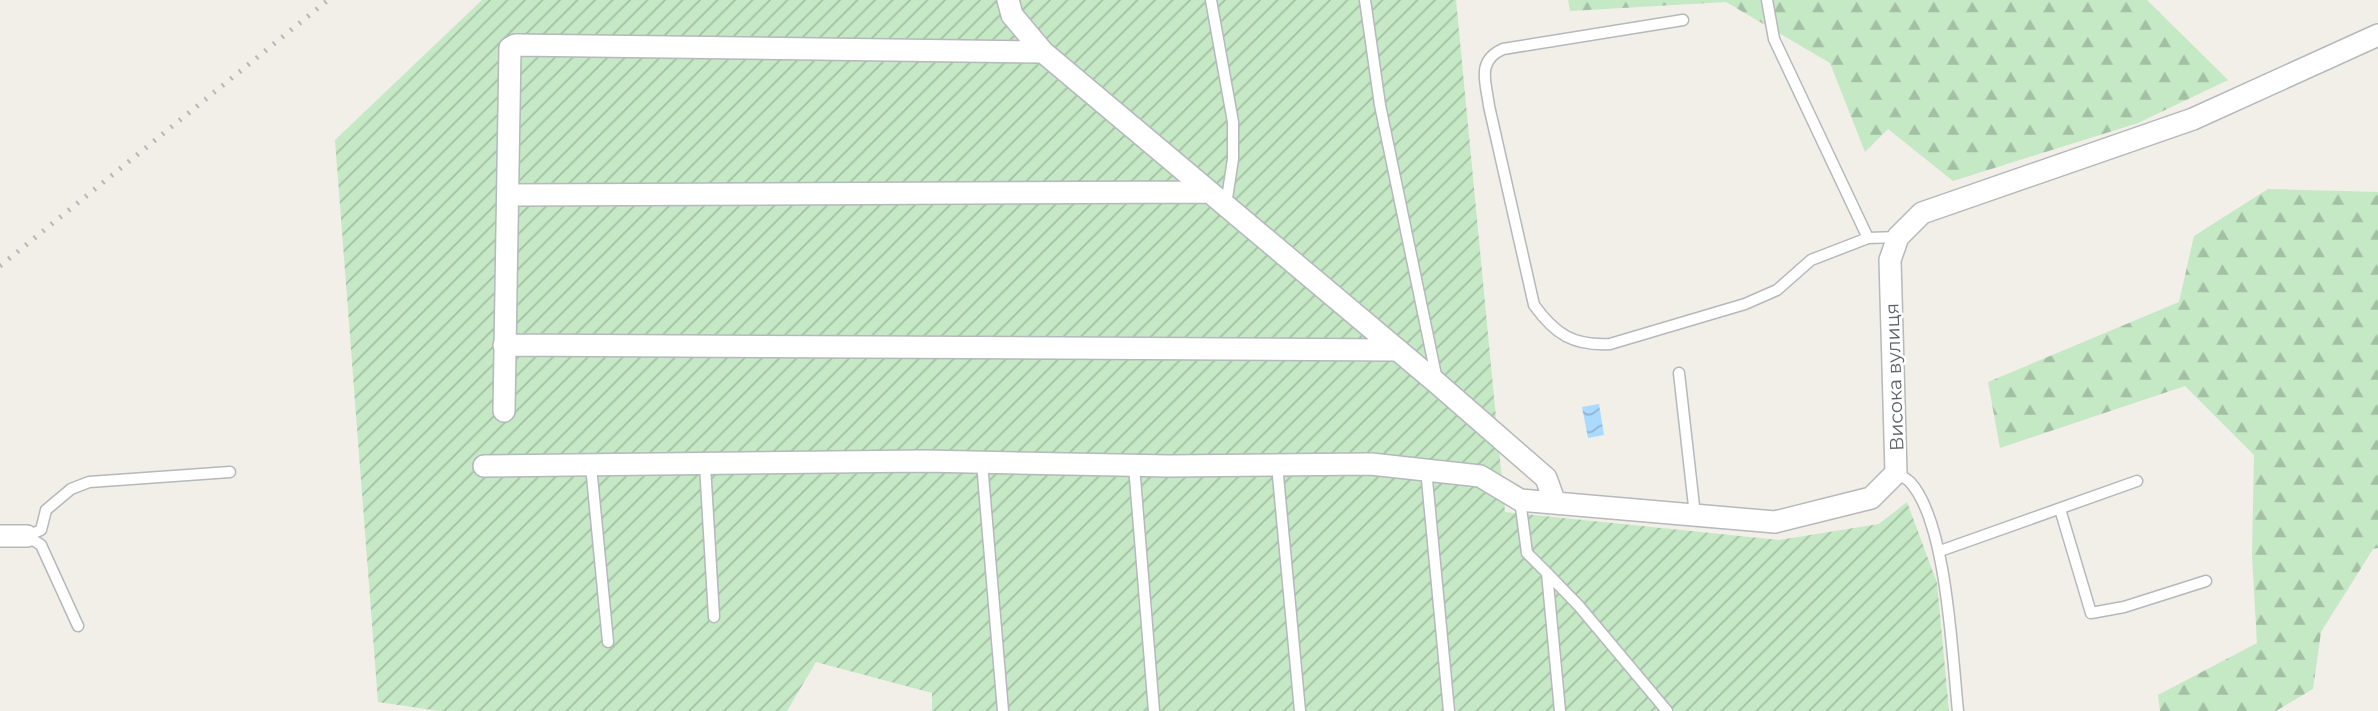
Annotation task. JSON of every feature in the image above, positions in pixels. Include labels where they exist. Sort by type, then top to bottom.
[{"type":"street","points":[[1008,0],[1012,15],[1044,52],[1546,478],[1555,503]]},
{"type":"street","points":[[1898,237],[1922,213],[2193,119],[2378,35]]},
{"type":"street","points":[[504,411],[510,48],[515,45],[1044,52]]},
{"type":"street","points":[[508,195],[1208,191]]},
{"type":"street","name":"Висока вулиця","points":[[1520,500],[1775,522],[1871,498],[1896,473],[1890,260],[1898,237]]},
{"type":"street","points":[[504,345],[1398,350]]},
{"type":"street","points":[[484,467],[924,461],[1134,466],[1371,464],[1480,475],[1520,500]]},
{"type":"street","points":[[0,536],[27,536]]},
{"type":"lane","points":[[1211,0],[1233,122],[1233,159],[1226,205]]},
{"type":"lane","points":[[1365,0],[1380,105],[1437,383]]},
{"type":"lane","points":[[1768,0],[1774,39],[1868,238]]},
{"type":"lane","points":[[1683,20],[1503,49],[1493,54],[1486,63],[1484,74],[1489,106],[1534,305],[1546,322],[1567,337],[1588,345],[1610,344],[1745,304],[1777,290],[1811,260],[1868,238],[1898,237]]},
{"type":"lane","points":[[1679,373],[1695,515]]},
{"type":"lane","points":[[982,463],[1003,711]]},
{"type":"lane","points":[[705,465],[714,617]]},
{"type":"lane","points":[[1277,465],[1300,711]]},
{"type":"lane","points":[[591,466],[608,642]]},
{"type":"lane","points":[[1134,466],[1154,711]]},
{"type":"lane","points":[[1426,469],[1449,711]]},
{"type":"lane","points":[[27,536],[41,530],[46,510],[71,489],[89,482],[230,472]]},
{"type":"lane","points":[[1896,473],[1908,480],[1920,497],[1940,551],[1958,711]]},
{"type":"lane","points":[[1940,551],[2137,481]]},
{"type":"lane","points":[[1520,500],[1527,553],[1579,606],[1667,711]]},
{"type":"lane","points":[[2060,509],[2091,613],[2124,607],[2206,581]]},
{"type":"lane","points":[[27,536],[41,545],[78,625]]},
{"type":"lane","points":[[1547,573],[1560,711]]},
{"type":"green space","points":[[482,0],[1456,0],[1505,512],[1779,540],[1879,524],[1907,502],[1937,583],[1949,711],[932,711],[932,693],[816,662],[787,711],[439,711],[378,702],[335,140]]},
{"type":"green space","points":[[1568,0],[2147,0],[2228,80],[2138,123],[1953,181],[1888,129],[1865,152],[1830,63],[1726,2],[1570,11]]},
{"type":"green space","points":[[2268,189],[2378,192],[2378,548],[2373,549],[2321,632],[2313,689],[2276,711],[2160,711],[2158,695],[2257,643],[2252,556],[2254,455],[2185,386],[2000,448],[1988,382],[2179,302],[2194,236]]},
{"type":"water","points":[[1599,404],[1604,435],[1588,438],[1582,407]]},
{"type":"railway","points":[[0,266],[328,0]]}]
